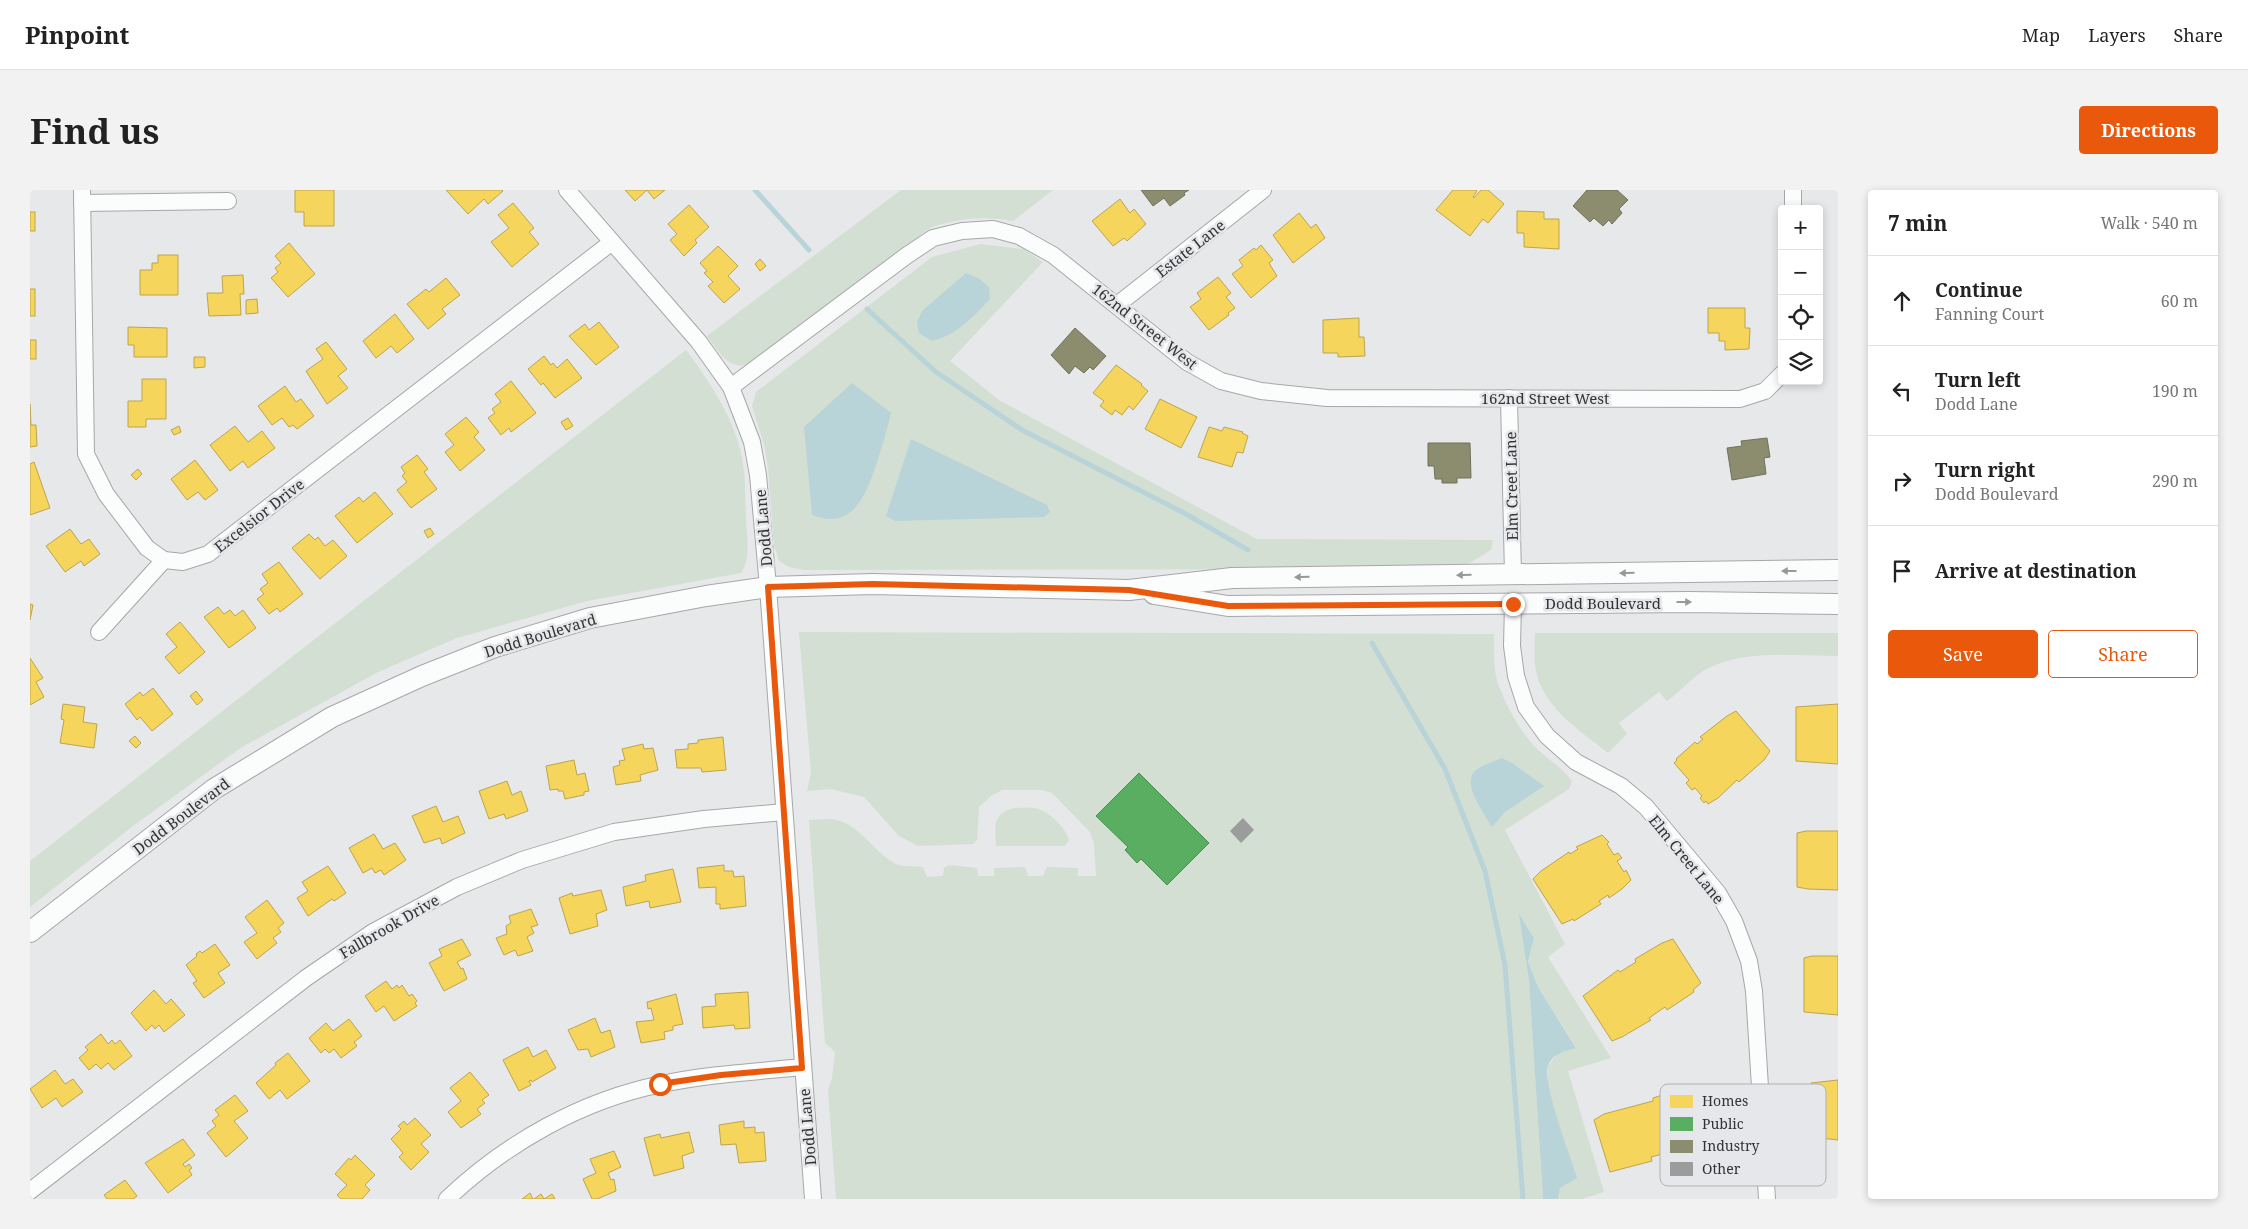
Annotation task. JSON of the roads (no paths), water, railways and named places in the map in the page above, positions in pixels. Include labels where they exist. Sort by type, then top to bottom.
[{"type":"street","name":"Dodd Lane","points":[[567,190],[699,342],[731,387],[752,442],[758,474],[768,587],[813,1199]]},
{"type":"street","name":"Estate Lane","points":[[1117,306],[1263,190]]},
{"type":"street","points":[[1793,190],[1793,205]]},
{"type":"street","points":[[99,632],[164,560],[147,548],[106,494],[86,454],[82,196],[228,201]]},
{"type":"street","name":"162nd Street West","points":[[731,387],[906,256],[933,238],[962,231],[993,229],[1019,236],[1053,255],[1187,362],[1221,380],[1260,392],[1327,398],[1740,399],[1765,391],[1778,378]]},
{"type":"street","name":"Excelsior Drive","points":[[164,560],[183,562],[208,554],[612,242]]},
{"type":"street","name":"Elm Creet Lane","points":[[1509,398],[1513,575]]},
{"type":"street","name":"Dodd Boulevard","points":[[1129,590],[1232,578],[1838,570]]},
{"type":"street","name":"Dodd Boulevard","points":[[30,932],[214,788],[298,737],[368,699],[495,647],[590,618],[706,596],[768,587],[873,584],[1129,590],[1228,606],[1838,604]]},
{"type":"street","name":"Elm Creet Lane","points":[[1513,604],[1512,646],[1516,676],[1526,707],[1547,736],[1576,762],[1621,786],[1646,807],[1718,893],[1734,921],[1749,961],[1754,991],[1759,1084]]},
{"type":"street","name":"Fallbrook Drive","points":[[30,1192],[306,978],[373,932],[457,887],[522,860],[614,832],[704,819],[784,812]]},
{"type":"street","points":[[447,1199],[490,1162],[521,1141],[552,1123],[618,1096],[660,1084],[687,1079],[802,1068]]},
{"type":"street","name":"Elm Creet Lane","points":[[1765,1186],[1766,1199]]},
{"type":"street","points":[[30,1192],[34,1199]]},
{"type":"water","points":[[966,273],[978,278],[989,287],[990,299],[957,330],[941,338],[932,341],[919,333],[917,322],[922,311]]},
{"type":"water","points":[[852,383],[891,413],[877,462],[868,486],[856,507],[848,514],[838,518],[826,519],[812,515],[804,427]]},
{"type":"water","points":[[911,439],[1047,505],[1050,512],[1044,517],[895,521],[886,516]]},
{"type":"water","points":[[1502,758],[1544,786],[1505,812],[1492,827],[1475,798],[1471,783],[1472,776],[1476,770]]},
{"type":"water","points":[[1519,914],[1534,938],[1528,962],[1538,987],[1576,1048],[1556,1056],[1548,1066],[1547,1075],[1553,1104],[1577,1178],[1560,1188],[1558,1199],[1543,1199],[1529,981]]},
{"type":"waterway","points":[[755,190],[809,250]]},
{"type":"waterway","points":[[867,309],[936,372],[1022,430],[1186,514],[1248,550]]},
{"type":"waterway","points":[[1372,643],[1445,769],[1485,871],[1505,965],[1523,1199]]}]
